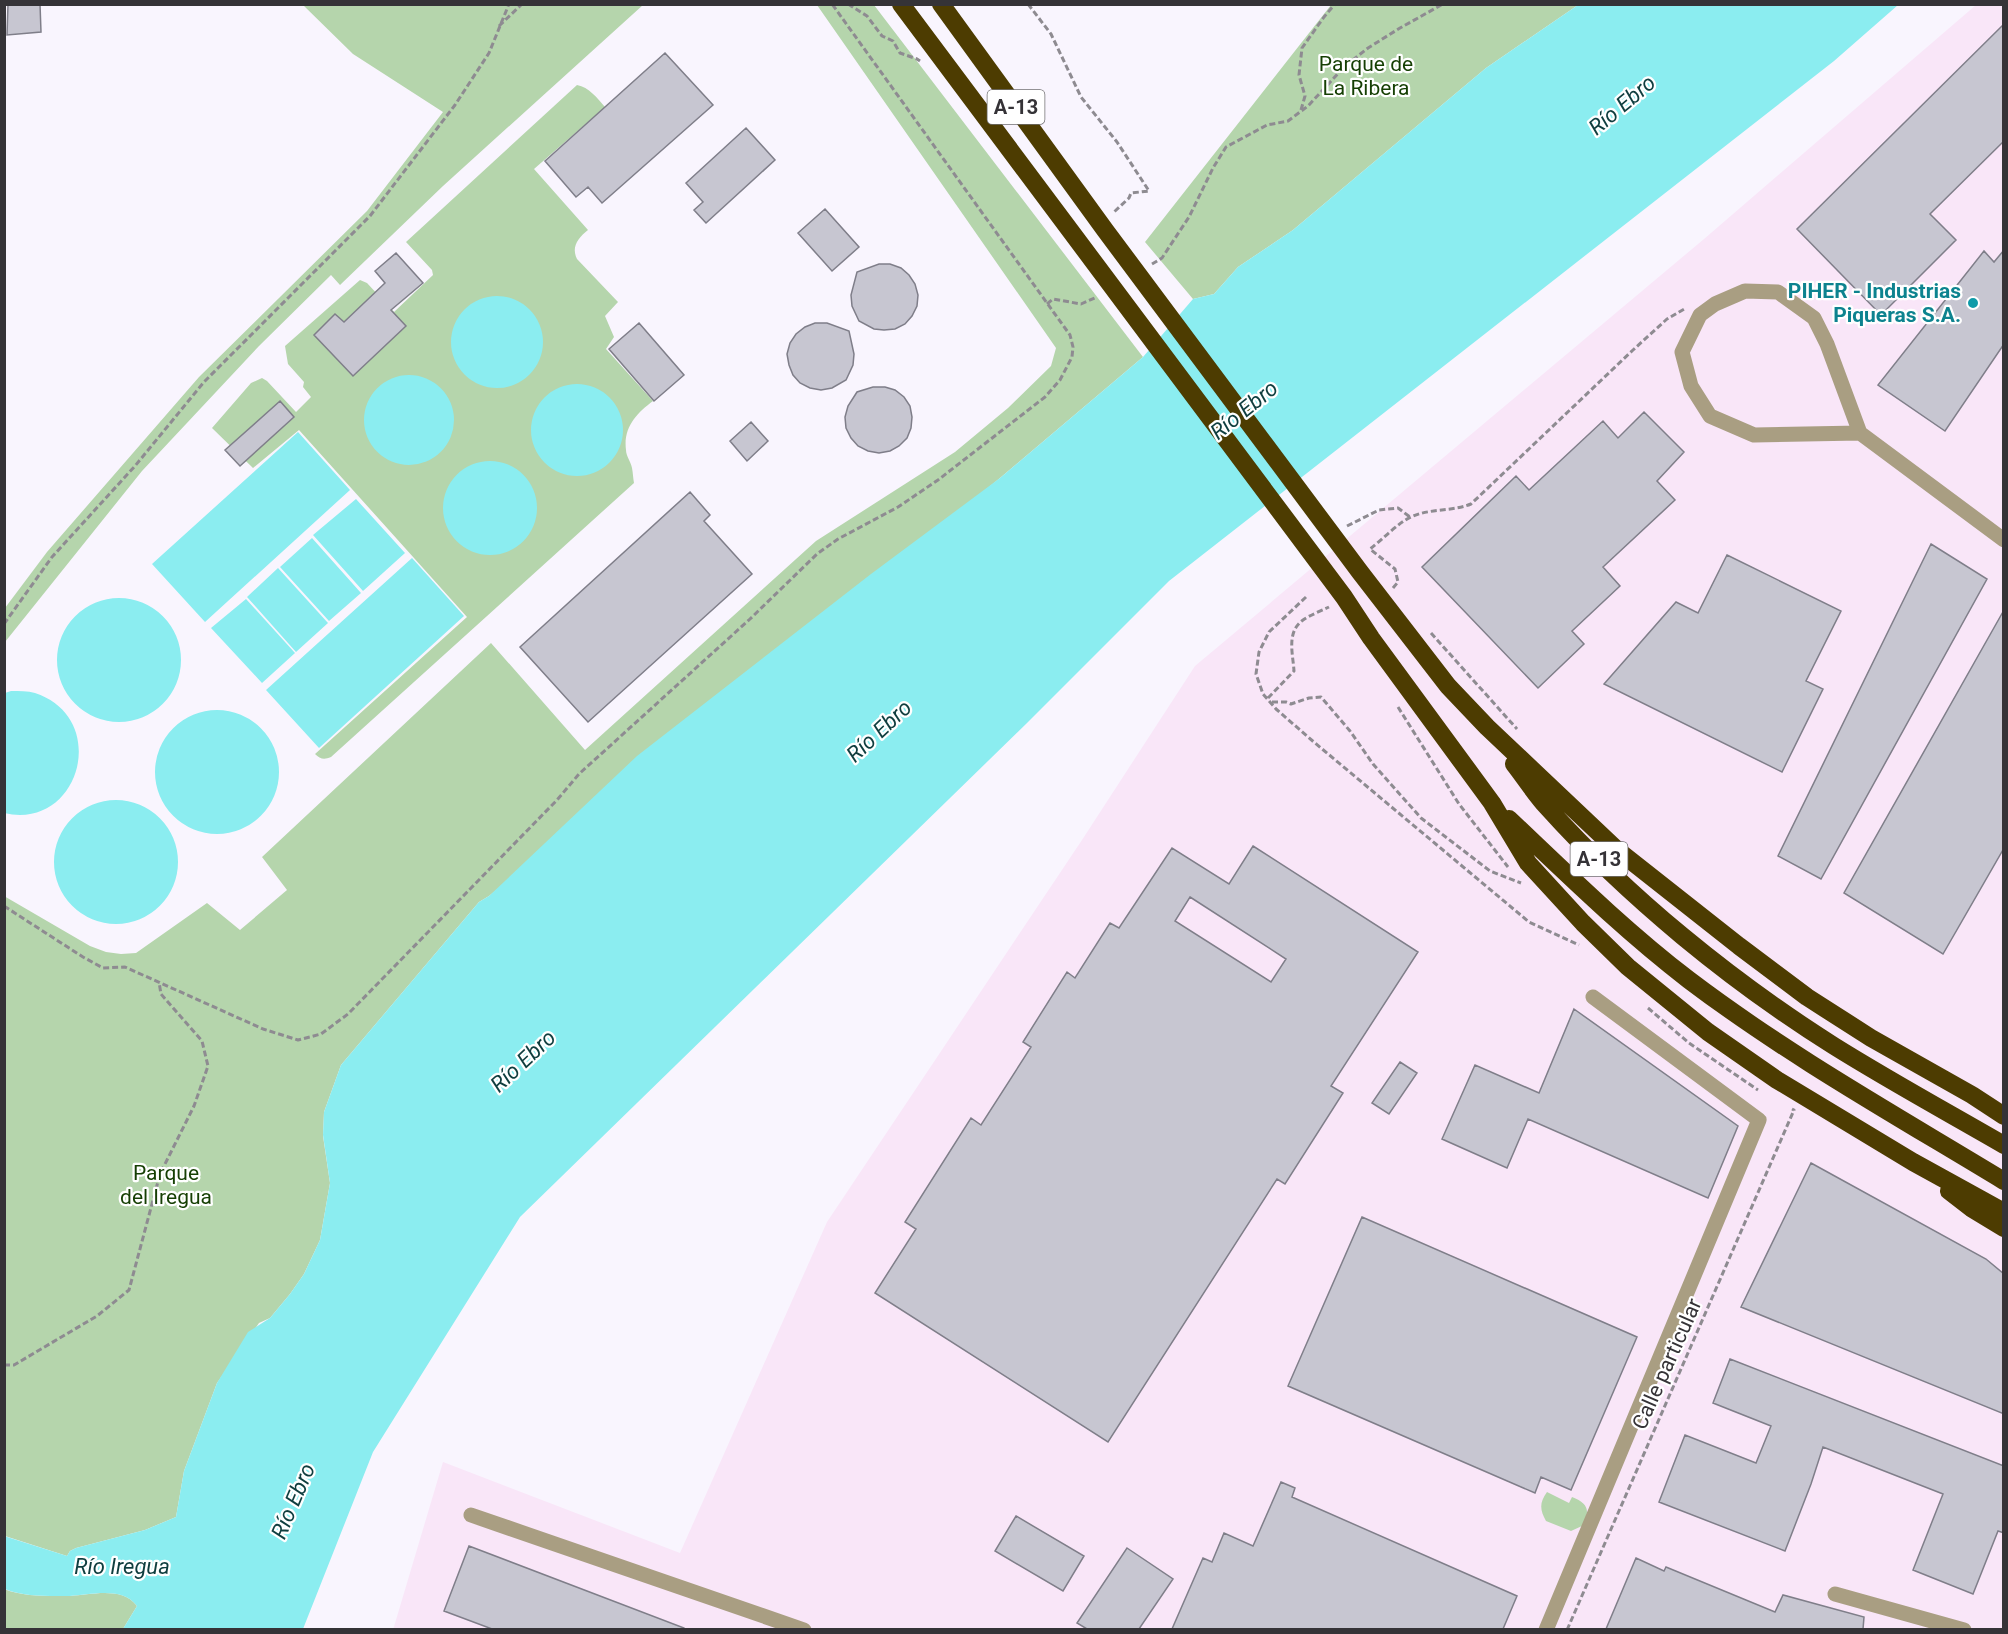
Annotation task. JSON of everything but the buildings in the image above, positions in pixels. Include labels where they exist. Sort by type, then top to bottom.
[{"type":"highway","name":"A-13","points":[[901,4],[1068,227],[1339,601],[1371,638],[1492,803],[1635,935],[1713,997],[1798,1056],[2004,1181]]},
{"type":"highway","name":"A-13","points":[[941,4],[1332,534],[1448,686],[1487,727],[1546,806],[1650,908],[1789,1016],[1836,1047],[2004,1145]]},
{"type":"highway","points":[[1487,727],[1616,849],[1739,946],[1807,997],[1871,1038],[1972,1095],[2004,1116]]},
{"type":"highway","points":[[1492,803],[1527,863],[1583,923],[1666,1000],[1777,1080],[1913,1162],[2004,1212]]},
{"type":"highway","points":[[1972,1095],[2004,1109]]},
{"type":"highway","points":[[1913,1162],[1971,1208],[2004,1228]]},
{"type":"street","points":[[1860,433],[1754,435],[1710,416],[1691,386],[1682,352],[1700,315],[1715,304],[1745,291],[1778,291],[1814,318],[1827,344],[1860,433],[2004,540]]},
{"type":"street","points":[[1546,1629],[1760,1120],[1593,997]]},
{"type":"street","points":[[471,1515],[804,1629]]},
{"type":"street","points":[[1835,1594],[1964,1629]]},
{"type":"path","points":[[4,624],[52,557],[135,466],[204,382],[370,216],[455,105],[489,53],[509,4]]},
{"type":"path","points":[[498,28],[522,4]]},
{"type":"path","points":[[4,906],[103,968],[125,967],[263,1029],[298,1040],[321,1034],[348,1014],[557,800],[579,774],[750,619],[817,554],[838,539],[898,507],[938,480],[1045,397],[1060,380],[1072,357],[1073,347],[1070,335],[832,4]]},
{"type":"path","points":[[848,4],[867,16],[882,36],[893,41],[900,52],[917,59],[924,66]]},
{"type":"path","points":[[1028,4],[1051,34],[1081,97],[1117,142],[1149,191],[1131,193],[1129,198],[1114,212]]},
{"type":"path","points":[[1301,111],[1305,96],[1299,75],[1302,48],[1335,4]]},
{"type":"path","points":[[1152,264],[1162,258],[1189,217],[1226,147],[1267,125],[1288,121],[1308,106],[1345,66],[1368,48],[1443,4]]},
{"type":"path","points":[[1047,304],[1053,299],[1081,304],[1101,294]]},
{"type":"path","points":[[1392,589],[1398,582],[1395,570],[1370,549],[1410,517],[1429,512],[1458,509],[1471,504],[1667,319],[1688,307],[1700,315]]},
{"type":"path","points":[[1332,534],[1379,510],[1398,508],[1410,517]]},
{"type":"path","points":[[1306,597],[1269,632],[1259,652],[1256,674],[1263,694],[1315,743],[1529,922],[1581,946]]},
{"type":"path","points":[[1268,699],[1294,671],[1291,641],[1296,628],[1303,620],[1339,601]]},
{"type":"path","points":[[1424,625],[1489,698]]},
{"type":"path","points":[[1268,699],[1274,703],[1291,704],[1320,697],[1350,730],[1373,764],[1420,818],[1490,871],[1521,884],[1459,804],[1393,700]]},
{"type":"path","points":[[4,1365],[14,1365],[98,1316],[129,1290],[160,1174],[194,1106],[208,1066],[202,1041],[161,994],[159,982]]},
{"type":"path","name":"Calle particular","points":[[1567,1629],[1794,1110]]},
{"type":"shaded area","points":[[1976,5],[2003,5],[2003,1629],[393,1630],[443,1462],[680,1553],[827,1222],[1082,840],[1195,666],[1704,239]]},
{"type":"green space","points":[[303,5],[643,5],[443,186],[340,285],[331,275],[259,346],[142,471],[5,642],[5,608],[47,552],[199,377],[367,211],[443,112],[353,54]]},
{"type":"green space","name":"Parque del Iregua","points":[[817,5],[874,5],[1143,357],[1000,478],[479,902],[341,1065],[324,1112],[323,1136],[330,1183],[320,1240],[304,1274],[290,1294],[270,1318],[259,1323],[217,1383],[184,1471],[176,1517],[145,1530],[76,1548],[67,1556],[5,1536],[4,896],[90,946],[106,952],[136,953],[207,903],[240,930],[287,890],[262,857],[491,643],[585,750],[816,541],[955,452],[1008,408],[1051,366],[1056,348]]},
{"type":"green space","name":"Parque de La Ribera","points":[[1331,5],[1578,5],[1486,68],[1293,230],[1238,267],[1214,294],[1193,299],[1145,242]]},
{"type":"green space","points":[[577,85],[589,90],[605,107],[534,169],[588,230],[576,243],[575,255],[618,302],[605,316],[614,337],[606,349],[653,401],[632,421],[627,434],[626,452],[634,483],[331,757],[320,758],[315,754],[467,617],[299,430],[253,468],[212,428],[251,383],[262,378],[296,412],[311,397],[303,387],[304,382],[288,364],[285,346],[360,280],[367,283],[394,312],[433,275],[432,270],[406,242]]},
{"type":"green space","points":[[1547,1492],[1569,1503],[1572,1497],[1582,1502],[1587,1512],[1582,1526],[1571,1531],[1546,1521],[1541,1506]]},
{"type":"green space","points":[[4,1589],[28,1595],[45,1596],[115,1594],[131,1600],[137,1606],[123,1629],[5,1629]]},
{"type":"water","points":[[1578,5],[1898,5],[1834,61],[1169,581],[1027,723],[520,1217],[373,1452],[303,1629],[123,1629],[137,1606],[123,1596],[105,1593],[37,1596],[5,1589],[4,1536],[67,1556],[76,1548],[145,1530],[176,1517],[184,1471],[217,1383],[248,1332],[270,1318],[290,1294],[304,1274],[320,1240],[330,1183],[323,1135],[324,1112],[341,1065],[479,902],[489,896],[637,756],[871,574],[1000,478],[1143,357],[1193,299],[1214,294],[1238,267],[1293,230],[1486,68]]},
{"type":"water","points":[[497,296],[515,299],[530,309],[540,324],[543,342],[540,360],[530,375],[515,385],[497,388],[479,385],[464,375],[454,360],[451,342],[454,324],[464,309],[479,299]]},
{"type":"water","points":[[409,375],[426,378],[441,388],[451,403],[454,420],[451,437],[441,452],[426,462],[409,465],[392,462],[377,452],[367,437],[364,420],[367,403],[377,388],[392,378]]},
{"type":"water","points":[[577,384],[595,387],[610,397],[620,412],[623,430],[620,448],[610,463],[595,473],[577,476],[559,473],[544,463],[534,448],[531,430],[534,412],[544,397],[559,387]]},
{"type":"water","points":[[298,432],[350,490],[205,622],[152,564]]},
{"type":"water","points":[[490,461],[508,465],[523,475],[533,490],[537,508],[533,526],[523,541],[508,551],[490,555],[472,551],[457,541],[447,526],[443,508],[447,490],[457,475],[472,465]]},
{"type":"water","points":[[356,499],[405,553],[363,591],[313,535]]},
{"type":"water","points":[[312,538],[361,593],[329,621],[280,567]]},
{"type":"water","points":[[412,558],[464,616],[319,748],[266,690]]},
{"type":"water","points":[[278,568],[328,623],[296,652],[247,597]]},
{"type":"water","points":[[119,598],[143,603],[163,616],[176,636],[181,660],[176,684],[163,704],[143,717],[119,722],[95,717],[75,704],[62,684],[57,660],[62,636],[75,616],[95,603]]},
{"type":"water","points":[[246,599],[295,653],[262,683],[211,628]]},
{"type":"water","points":[[11,691],[35,693],[59,706],[73,725],[79,747],[77,769],[67,790],[52,805],[30,814],[4,813],[5,693]]},
{"type":"water","points":[[217,710],[241,715],[261,728],[274,748],[279,772],[274,796],[261,816],[241,829],[217,834],[193,829],[173,816],[160,796],[155,772],[160,748],[173,728],[193,715]]},
{"type":"water","points":[[116,800],[140,805],[160,818],[173,838],[178,862],[173,886],[160,906],[140,919],[116,924],[92,919],[72,906],[59,886],[54,862],[59,838],[72,818],[92,805]]},
{"type":"place","name":"PIHER - Industrias Piqueras S.A.","points":[[1973,303]]},
{"type":"water label","name":"Río Ebro","points":[[1622,105]]},
{"type":"water label","name":"Río Ebro","points":[[1244,410]]},
{"type":"water label","name":"Río Ebro","points":[[879,731]]},
{"type":"water label","name":"Río Ebro","points":[[523,1061]]},
{"type":"water label","name":"Río Ebro","points":[[293,1501]]},
{"type":"water label","name":"Río Iregua","points":[[122,1566]]}]
